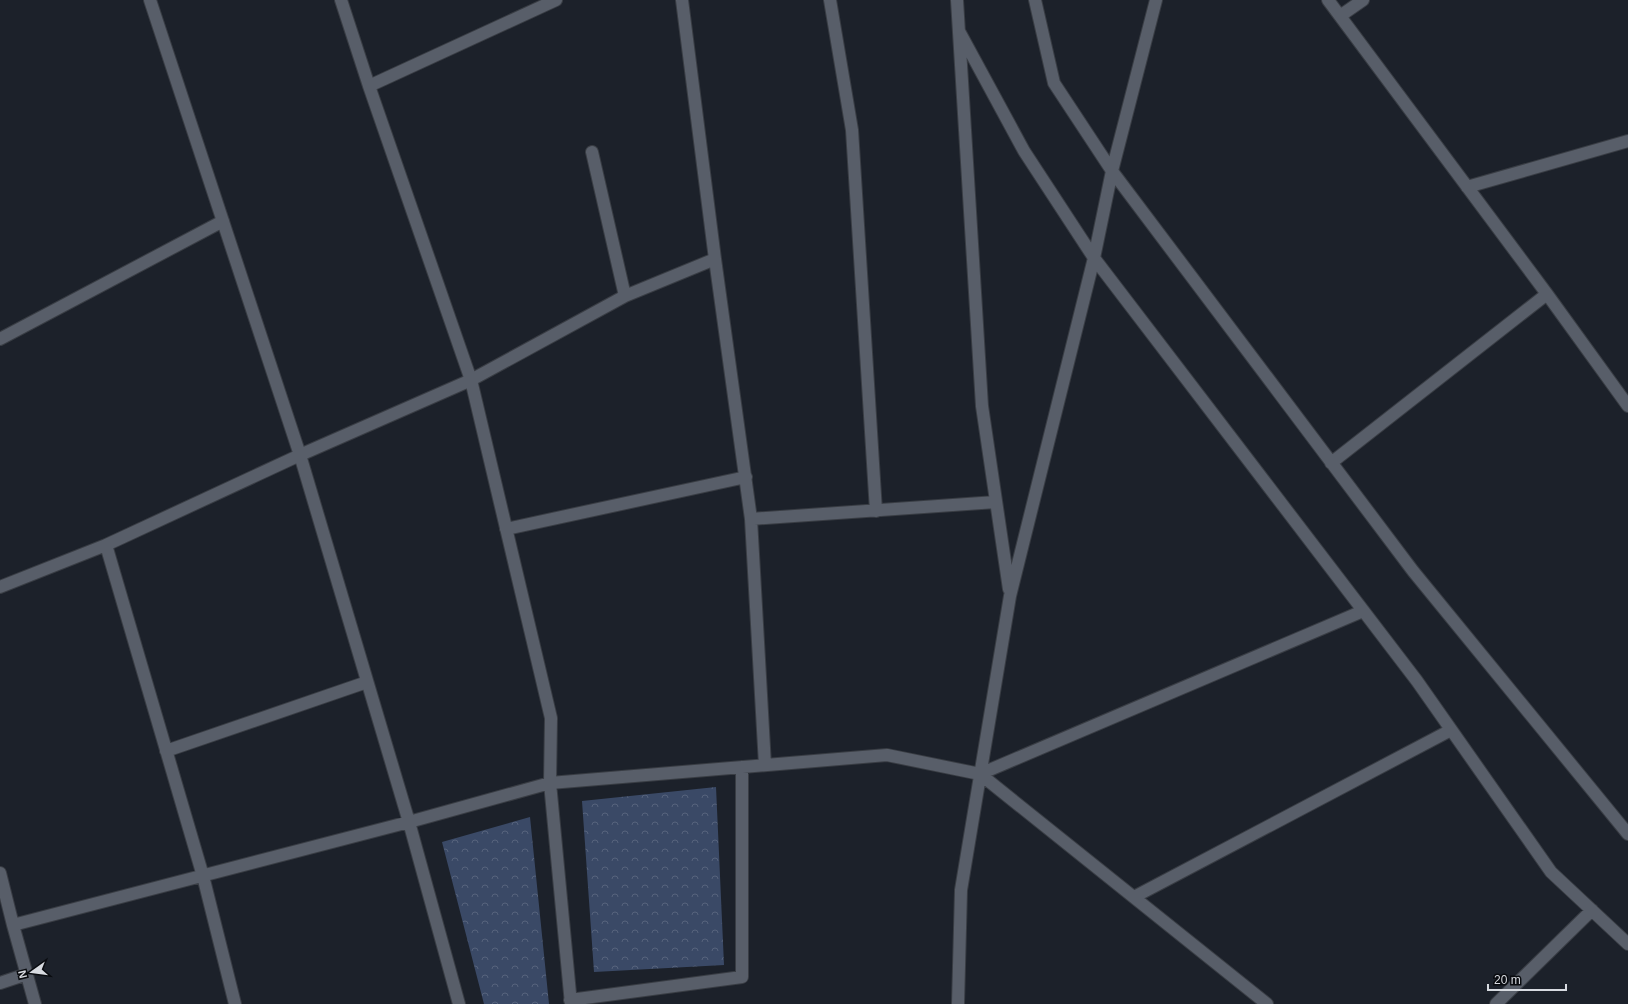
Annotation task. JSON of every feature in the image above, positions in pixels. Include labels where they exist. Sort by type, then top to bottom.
[{"type":"street","points":[[150,0],[300,455],[409,822],[459,1004]]},
{"type":"street","points":[[341,0],[470,380],[551,718],[550,783],[570,1002],[742,977],[742,768]]},
{"type":"street","points":[[370,86],[556,0]]},
{"type":"street","points":[[682,0],[715,259],[751,519],[765,765]]},
{"type":"street","points":[[830,0],[852,130],[876,511]]},
{"type":"street","points":[[956,0],[982,406],[1010,596]]},
{"type":"street","points":[[1036,0],[1054,83],[1112,171],[1413,571],[1628,834]]},
{"type":"street","points":[[958,1004],[962,890],[1010,596],[1094,258],[1112,171],[1156,0]]},
{"type":"street","points":[[1328,0],[1547,294],[1628,406]]},
{"type":"street","points":[[1340,16],[1363,0]]},
{"type":"street","points":[[958,31],[1024,151],[1094,258],[1417,681],[1551,872],[1628,944]]},
{"type":"street","points":[[1467,187],[1628,141]]},
{"type":"street","points":[[592,152],[625,296]]},
{"type":"street","points":[[0,339],[223,221]]},
{"type":"street","points":[[0,587],[106,545],[300,455],[470,380],[625,296],[715,259]]},
{"type":"street","points":[[1331,463],[1547,294]]},
{"type":"street","points":[[506,529],[746,477]]},
{"type":"street","points":[[751,519],[996,502]]},
{"type":"street","points":[[106,545],[204,876],[235,1004]]},
{"type":"street","points":[[980,774],[1363,611]]},
{"type":"street","points":[[166,751],[367,682]]},
{"type":"street","points":[[1134,897],[1451,730]]},
{"type":"street","points":[[13,925],[409,822],[550,783],[886,756],[980,774],[1267,1004]]},
{"type":"street","points":[[0,873],[35,1004]]},
{"type":"street","points":[[1496,1004],[1592,910]]},
{"type":"street","points":[[0,983],[27,974]]},
{"type":"green space","points":[[716,787],[724,965],[594,972],[582,801]]},
{"type":"green space","points":[[530,817],[549,1004],[484,1004],[442,842]]}]
